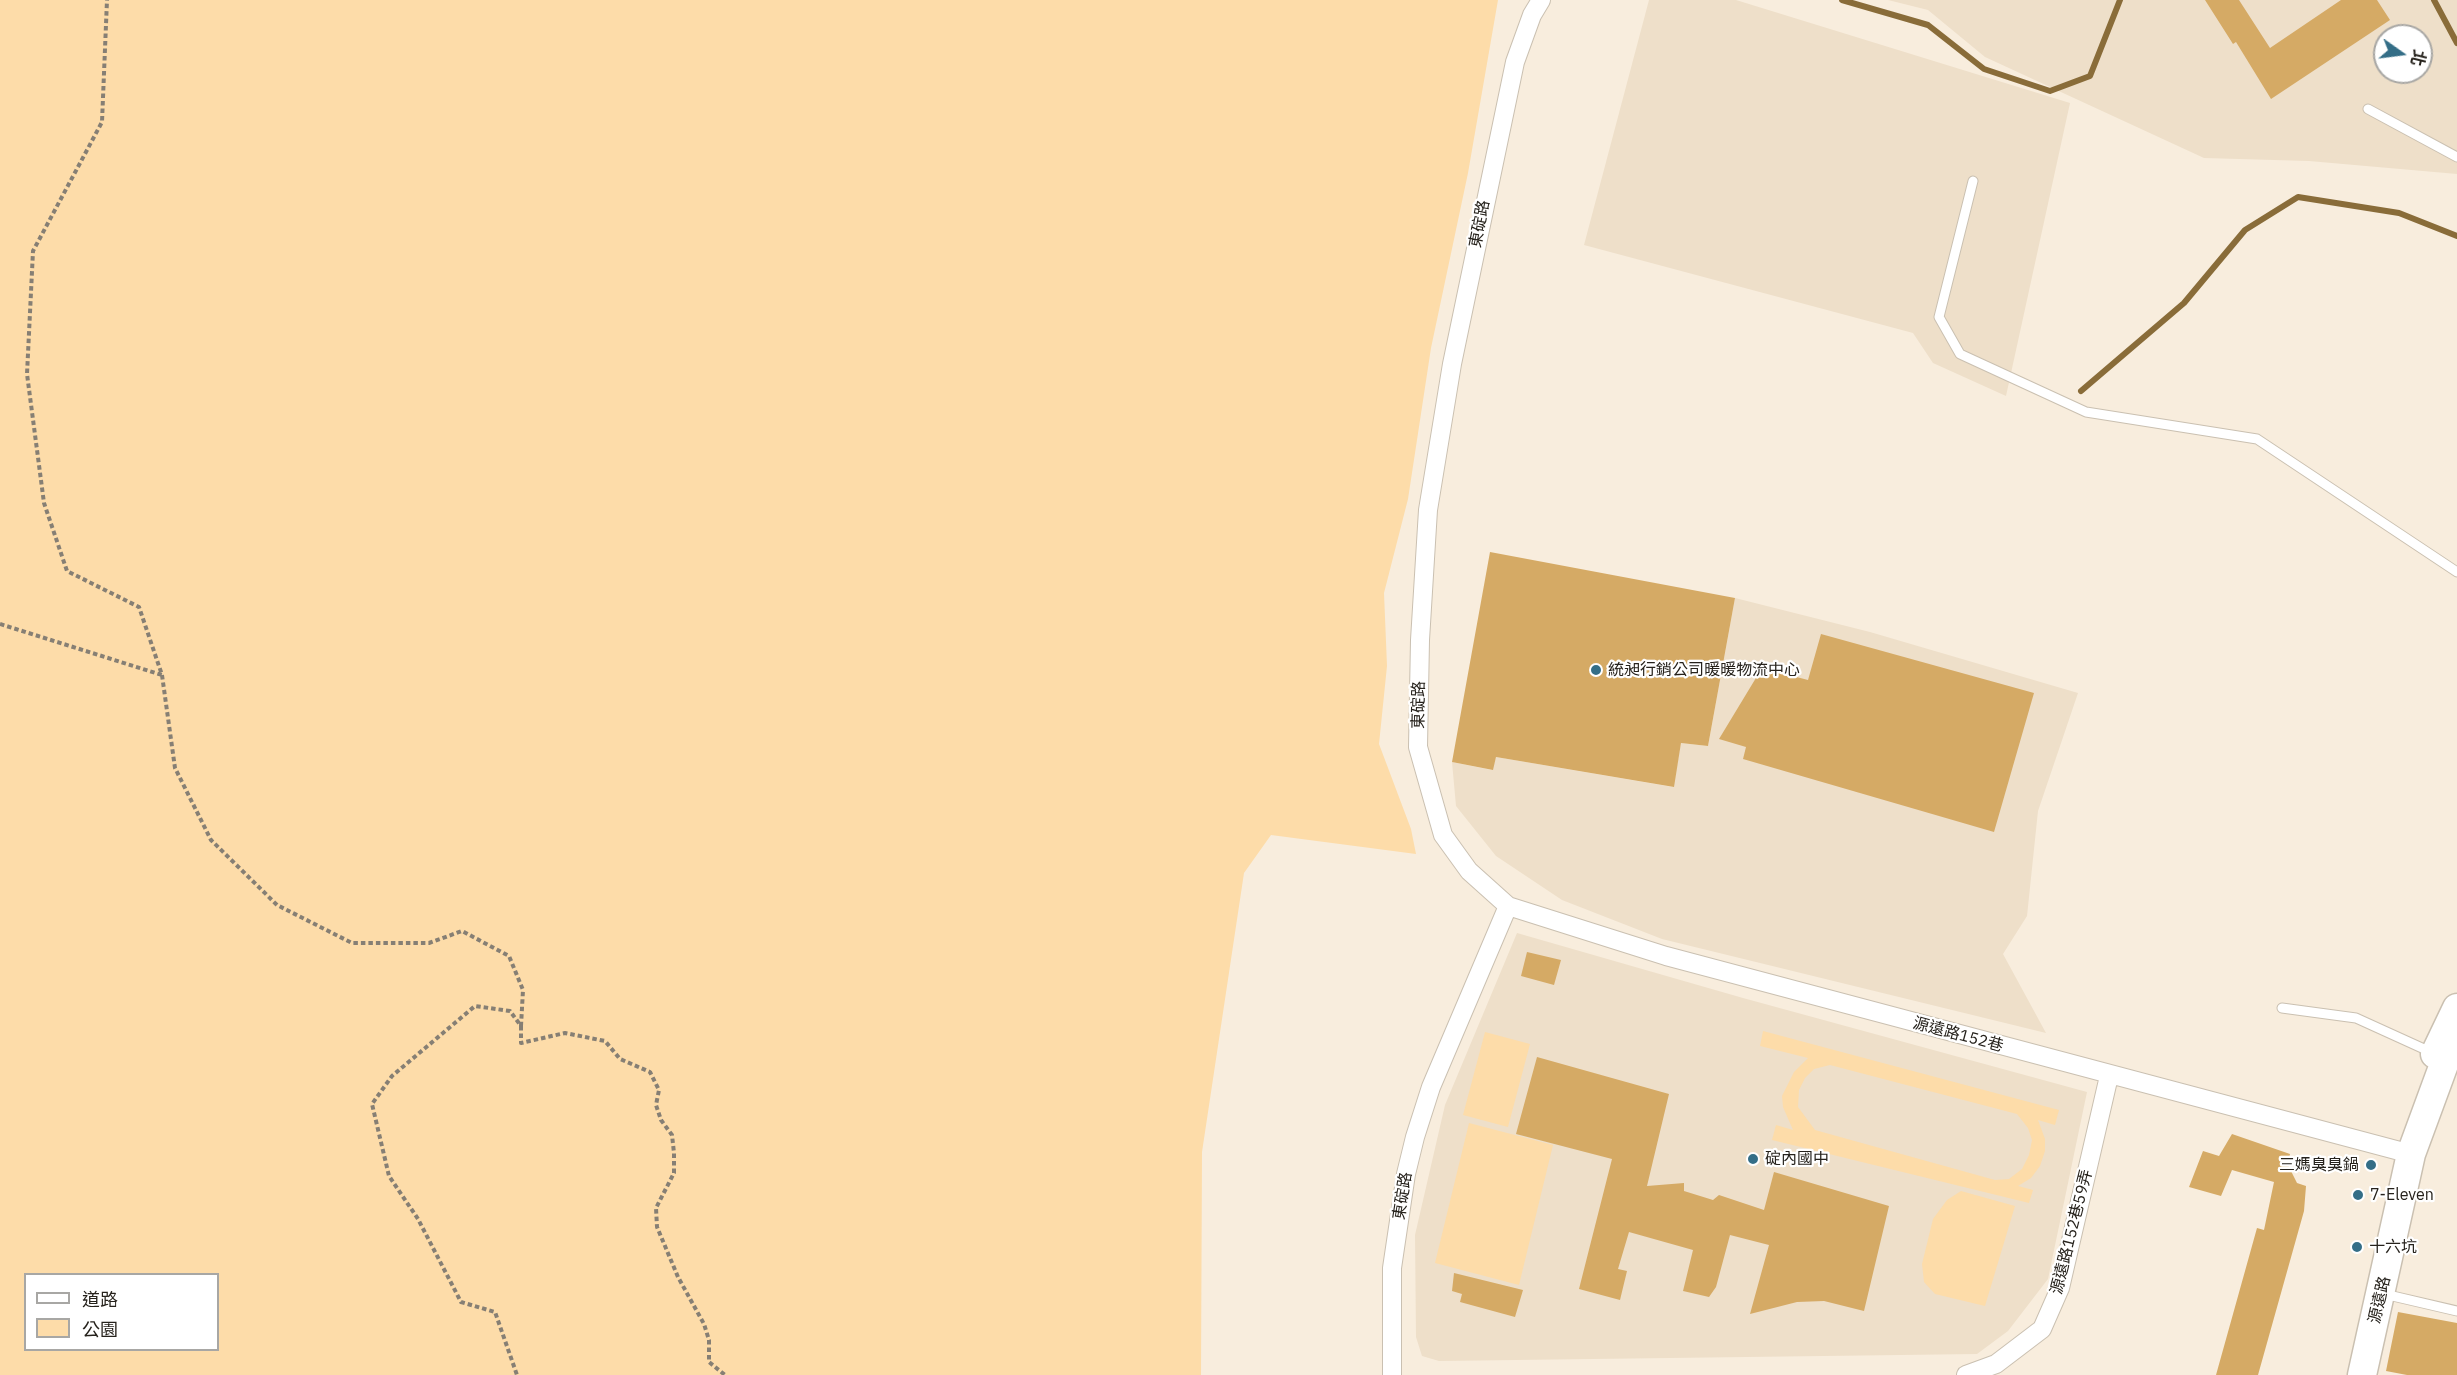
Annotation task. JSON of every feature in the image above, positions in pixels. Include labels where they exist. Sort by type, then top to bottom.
[{"type":"main road","name":"源遠路","points":[[2411,1154],[2412,1116],[2435,1054],[2457,1008]]},
{"type":"main road","name":"源遠路","points":[[2362,1375],[2411,1154],[2457,1037]]},
{"type":"street","name":"東碇路","points":[[1392,1375],[1392,1268],[1406,1174],[1415,1137],[1431,1087],[1508,906],[1469,871],[1443,835],[1418,747],[1420,640],[1428,510],[1452,364],[1515,62],[1541,0]]},
{"type":"street","name":"源遠路152巷","points":[[1508,906],[1666,956],[2109,1076],[2411,1154]]},
{"type":"street","name":"源遠路152巷59弄","points":[[1966,1375],[1998,1370],[2042,1329],[2061,1288],[2109,1076]]},
{"type":"lane","points":[[2368,109],[2457,157]]},
{"type":"lane","points":[[1974,181],[1939,317],[1960,354],[2086,412],[2257,439],[2457,572]]},
{"type":"lane","points":[[2282,1008],[2356,1018],[2435,1054]]},
{"type":"lane","points":[[2382,1293],[2457,1311]]},
{"type":"path","points":[[107,0],[102,122],[33,251],[27,374],[44,503],[67,571],[140,607],[162,675],[175,768],[211,840],[277,905],[352,943],[429,943],[462,931],[510,956],[523,990],[521,1042],[565,1033],[605,1041],[620,1059],[650,1072],[658,1090],[656,1105],[661,1120],[672,1136],[674,1153],[674,1173],[656,1208],[657,1227],[678,1277],[704,1324],[709,1340],[709,1362],[725,1375]]},
{"type":"path","points":[[0,624],[162,675]]},
{"type":"path","points":[[518,1375],[495,1312],[461,1302],[418,1218],[389,1176],[372,1104],[392,1076],[476,1006],[510,1011],[521,1026]]},
{"type":"shaded area","points":[[1649,0],[1736,0],[2070,103],[2006,396],[1933,363],[1913,333],[1584,245]]},
{"type":"shaded area","points":[[1888,0],[2457,0],[2457,174],[2309,161],[2204,158],[1985,57],[1928,10]]},
{"type":"shaded area","points":[[1735,598],[1870,632],[2078,693],[2038,811],[2027,916],[2003,954],[2046,1033],[1662,939],[1562,900],[1496,856],[1456,806],[1452,762],[1492,770],[1496,757],[1673,787],[1681,743],[1708,746]]},
{"type":"shaded area","name":"碇內國中","points":[[1517,933],[1743,998],[2087,1092],[2048,1279],[2008,1331],[1977,1354],[1439,1361],[1422,1356],[1416,1337],[1415,1235],[1445,1105]]},
{"type":"green space","points":[[0,0],[1498,0],[1468,173],[1431,348],[1408,499],[1384,593],[1387,666],[1379,744],[1411,829],[1416,854],[1271,835],[1244,873],[1202,1152],[1201,1375],[0,1375]]},
{"type":"green space","points":[[1763,1031],[2059,1110],[2055,1125],[2038,1120],[2045,1139],[2045,1151],[2040,1166],[2031,1178],[2018,1186],[2033,1190],[2029,1203],[1772,1140],[1776,1125],[1793,1130],[1783,1107],[1782,1096],[1794,1072],[1808,1058],[1760,1046]],"holes":[[[1830,1065],[2017,1114],[2028,1128],[2032,1140],[2029,1155],[2022,1169],[2009,1179],[1995,1180],[1815,1130],[1798,1107],[1799,1090],[1805,1078],[1814,1069]]]},
{"type":"green space","points":[[1485,1032],[1530,1044],[1508,1127],[1463,1115]]},
{"type":"green space","points":[[1469,1123],[1553,1145],[1519,1285],[1435,1263]]},
{"type":"green space","points":[[1961,1191],[2015,1206],[1985,1306],[1935,1294],[1924,1282],[1922,1264],[1933,1219],[1947,1200]]},
{"type":"building","points":[[2205,0],[2239,0],[2270,48],[2341,0],[2377,0],[2390,20],[2384,24],[2373,24],[2373,31],[2271,99],[2236,42],[2233,44]]},
{"type":"building","name":"統昶行銷公司暖暖物流中心","points":[[1490,552],[1735,598],[1708,746],[1681,743],[1674,787],[1496,757],[1493,770],[1452,762]]},
{"type":"building","points":[[1821,634],[2034,693],[1994,832],[1743,759],[1746,747],[1719,739],[1762,668],[1808,680]]},
{"type":"building","points":[[1527,952],[1561,960],[1554,985],[1521,976]]},
{"type":"building","points":[[1537,1057],[1669,1094],[1647,1186],[1684,1183],[1684,1191],[1713,1200],[1719,1195],[1764,1210],[1774,1172],[1889,1206],[1864,1311],[1824,1301],[1797,1302],[1750,1314],[1769,1245],[1730,1235],[1716,1287],[1709,1297],[1683,1291],[1693,1250],[1629,1232],[1618,1269],[1627,1271],[1620,1300],[1579,1289],[1612,1159],[1516,1134]]},
{"type":"building","points":[[2232,1134],[2290,1154],[2288,1165],[2297,1183],[2306,1186],[2304,1211],[2258,1375],[2216,1375],[2257,1228],[2264,1230],[2274,1182],[2232,1170],[2221,1196],[2189,1187],[2203,1151],[2219,1156]]},
{"type":"building","points":[[1454,1273],[1523,1290],[1515,1317],[1460,1302],[1462,1294],[1452,1291]]},
{"type":"building","points":[[2398,1312],[2457,1323],[2457,1375],[2407,1375],[2386,1371]]},
{"type":"waterway","points":[[1842,0],[1928,25],[1984,69],[2050,91],[2090,76],[2120,0]]},
{"type":"waterway","points":[[2434,0],[2457,43]]},
{"type":"waterway","points":[[2081,391],[2184,303],[2245,230],[2298,197],[2399,213],[2457,236]]},
{"type":"place","name":"統昶行銷公司暖暖物流中心","points":[[1596,670]]},
{"type":"place","name":"碇內國中","points":[[1753,1159]]},
{"type":"place","name":"三媽臭臭鍋","points":[[2371,1165]]},
{"type":"place","name":"7-Eleven","points":[[2358,1195]]},
{"type":"place","name":"十六坑","points":[[2357,1247]]}]
